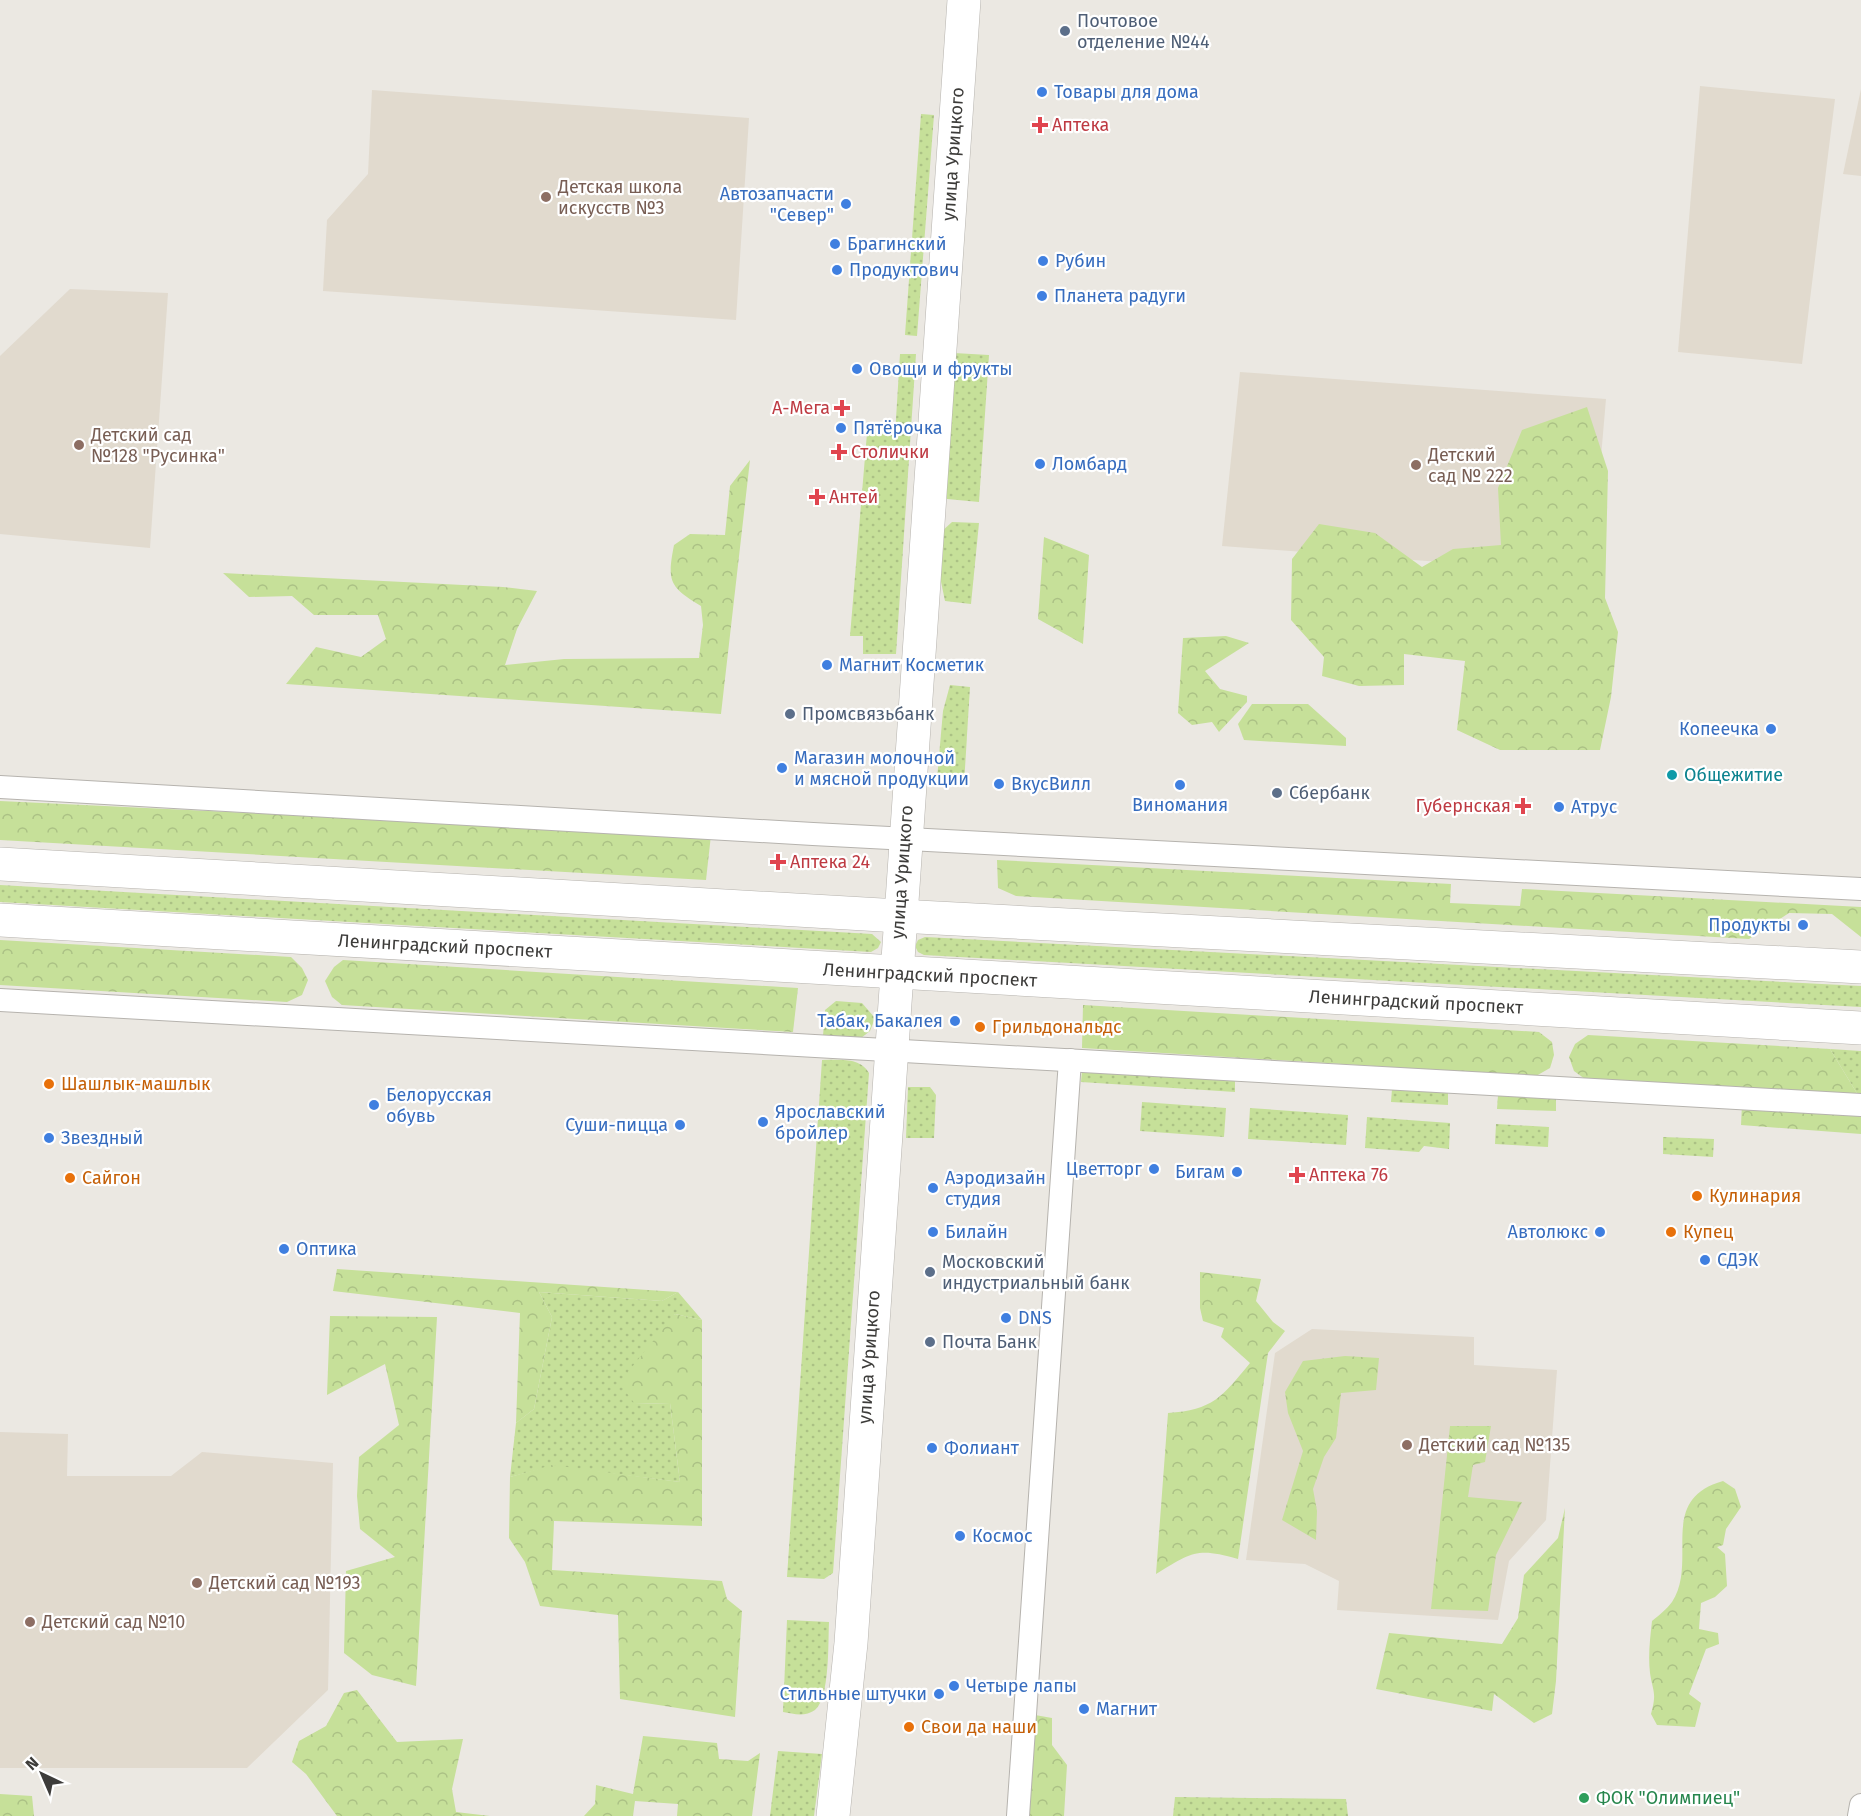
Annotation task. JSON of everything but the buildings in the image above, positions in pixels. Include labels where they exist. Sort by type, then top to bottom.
[{"type":"main road","name":"улица Урицкого","points":[[833,1816],[851,1643],[904,839],[964,0]]},
{"type":"main road","points":[[0,864],[899,916],[1861,967]]},
{"type":"main road","name":"Ленинградский проспект","points":[[0,920],[1861,1028]]},
{"type":"street","points":[[0,787],[904,839],[1861,889]]},
{"type":"street","points":[[0,1000],[1861,1105]]},
{"type":"street","points":[[1018,1816],[1070,1060]]},
{"type":"street","points":[[1859,1816],[1861,1805]]},
{"type":"shaded area","points":[[1700,86],[1835,99],[1802,364],[1678,352]]},
{"type":"shaded area","points":[[1861,89],[1861,176],[1843,174]]},
{"type":"shaded area","name":"Детская школа искусств №3","points":[[372,90],[749,118],[736,320],[323,291],[327,220],[368,174]]},
{"type":"shaded area","name":"Детский сад №128 \"Русинка\"","points":[[70,289],[168,293],[150,548],[0,534],[0,356]]},
{"type":"shaded area","name":"Детский сад № 222","points":[[1240,372],[1606,399],[1591,573],[1222,546]]},
{"type":"shaded area","name":"Детский сад №135","points":[[1312,1329],[1474,1337],[1474,1365],[1557,1370],[1546,1520],[1509,1561],[1498,1620],[1337,1610],[1339,1581],[1305,1564],[1246,1560],[1275,1353]]},
{"type":"shaded area","name":"Детский сад №193","points":[[0,1432],[68,1434],[67,1476],[171,1476],[202,1452],[333,1463],[328,1690],[247,1768],[0,1768]]},
{"type":"green space","points":[[921,114],[934,115],[917,336],[905,335]]},
{"type":"green space","points":[[954,353],[989,355],[979,502],[947,499],[944,492]]},
{"type":"green space","points":[[900,354],[916,354],[896,654],[863,654],[863,636],[850,636],[867,433],[895,435]]},
{"type":"green space","points":[[1587,407],[1608,471],[1605,598],[1618,632],[1611,697],[1600,750],[1500,750],[1457,730],[1465,661],[1404,654],[1404,685],[1359,686],[1322,676],[1324,657],[1291,620],[1292,559],[1319,524],[1375,533],[1422,567],[1453,549],[1501,545],[1498,488],[1522,430]]},
{"type":"green space","points":[[750,460],[721,714],[286,684],[316,647],[361,657],[386,639],[378,615],[314,615],[292,596],[249,597],[223,573],[503,587],[537,591],[517,629],[505,665],[564,659],[699,658],[703,625],[701,606],[682,594],[673,582],[671,567],[674,545],[690,534],[725,535],[730,486]]},
{"type":"green space","points":[[952,522],[979,523],[971,604],[945,601],[939,572],[941,532]]},
{"type":"green space","points":[[1044,537],[1089,555],[1083,644],[1038,619]]},
{"type":"green space","points":[[1226,636],[1249,643],[1205,671],[1220,689],[1247,696],[1247,702],[1219,732],[1212,722],[1192,725],[1178,713],[1183,638]]},
{"type":"green space","points":[[950,685],[970,687],[964,784],[944,785],[937,779],[943,711]]},
{"type":"green space","points":[[1252,704],[1308,704],[1346,738],[1346,746],[1244,740],[1238,724]]},
{"type":"green space","points":[[0,801],[711,835],[706,880],[0,840]]},
{"type":"green space","points":[[997,860],[1451,884],[1450,903],[1520,906],[1522,889],[1861,907],[1861,937],[1832,914],[1789,913],[1749,939],[1016,896],[998,888]]},
{"type":"green space","points":[[0,885],[872,934],[881,942],[878,948],[871,952],[0,902]]},
{"type":"green space","points":[[925,937],[1861,986],[1861,1007],[924,955],[918,952],[915,946],[918,940]]},
{"type":"green space","points":[[0,940],[291,957],[302,968],[308,980],[302,995],[287,1002],[0,985]]},
{"type":"green space","points":[[343,960],[798,988],[793,1032],[342,1005],[332,997],[325,981],[334,967]]},
{"type":"green space","points":[[836,1001],[862,1003],[875,1018],[870,1031],[861,1038],[823,1036],[825,1010]]},
{"type":"green space","points":[[1083,1005],[1539,1032],[1552,1042],[1554,1055],[1550,1068],[1536,1076],[1082,1048]]},
{"type":"green space","points":[[1588,1035],[1830,1049],[1858,1095],[1585,1079],[1574,1071],[1569,1057],[1575,1044]]},
{"type":"green space","points":[[1830,1049],[1861,1051],[1861,1096],[1858,1095]]},
{"type":"green space","points":[[822,1060],[855,1062],[869,1073],[833,1573],[824,1579],[787,1577]]},
{"type":"green space","points":[[1082,1071],[1235,1080],[1235,1092],[1081,1082]]},
{"type":"green space","points":[[908,1087],[930,1087],[936,1095],[934,1138],[906,1138]]},
{"type":"green space","points":[[1392,1089],[1448,1092],[1448,1105],[1391,1102]]},
{"type":"green space","points":[[1498,1095],[1556,1097],[1556,1111],[1497,1109]]},
{"type":"green space","points":[[1142,1102],[1226,1108],[1224,1137],[1140,1131]]},
{"type":"green space","points":[[1742,1104],[1861,1112],[1861,1134],[1741,1125]]},
{"type":"green space","points":[[1250,1108],[1348,1115],[1346,1145],[1248,1139]]},
{"type":"green space","points":[[1367,1117],[1450,1123],[1449,1149],[1424,1146],[1419,1152],[1365,1148]]},
{"type":"green space","points":[[1496,1124],[1549,1127],[1548,1147],[1495,1144]]},
{"type":"green space","points":[[1663,1137],[1714,1139],[1713,1157],[1663,1154]]},
{"type":"green space","points":[[337,1269],[678,1292],[662,1301],[539,1292],[552,1317],[534,1409],[516,1423],[520,1313],[333,1291]]},
{"type":"green space","points":[[1200,1272],[1261,1279],[1256,1301],[1273,1322],[1285,1331],[1268,1353],[1238,1559],[1213,1553],[1195,1554],[1187,1556],[1156,1574],[1168,1413],[1196,1409],[1215,1400],[1232,1385],[1250,1363],[1221,1337],[1224,1328],[1203,1321],[1200,1308]]},
{"type":"green space","points":[[539,1292],[662,1301],[678,1292],[702,1320],[675,1314],[635,1404],[670,1403],[680,1482],[552,1466],[510,1477],[516,1423],[534,1409],[552,1317]]},
{"type":"green space","points":[[675,1314],[702,1320],[702,1526],[554,1521],[552,1570],[722,1581],[727,1599],[742,1611],[735,1717],[620,1699],[618,1615],[540,1606],[525,1562],[509,1538],[510,1477],[552,1465],[680,1482],[670,1403],[635,1404],[619,1383]]},
{"type":"green space","points":[[330,1316],[437,1317],[416,1686],[372,1675],[344,1653],[346,1571],[395,1557],[360,1529],[357,1496],[359,1457],[399,1425],[385,1364],[327,1395]]},
{"type":"green space","points":[[1345,1356],[1379,1358],[1376,1390],[1341,1393],[1336,1438],[1324,1457],[1313,1489],[1317,1511],[1316,1540],[1282,1520],[1303,1451],[1288,1413],[1285,1392],[1303,1361]]},
{"type":"green space","points":[[1450,1426],[1491,1426],[1485,1462],[1473,1465],[1468,1497],[1522,1502],[1496,1555],[1488,1611],[1431,1609]]},
{"type":"green space","points":[[1723,1481],[1735,1489],[1741,1507],[1726,1529],[1723,1545],[1717,1547],[1725,1554],[1727,1586],[1715,1597],[1701,1603],[1699,1629],[1718,1633],[1719,1644],[1706,1649],[1689,1694],[1701,1703],[1695,1727],[1657,1725],[1651,1714],[1654,1697],[1649,1660],[1652,1621],[1672,1602],[1679,1586],[1682,1568],[1682,1533],[1691,1502],[1703,1490]]},
{"type":"green space","points":[[1565,1508],[1556,1681],[1552,1714],[1534,1723],[1494,1694],[1492,1711],[1376,1689],[1389,1633],[1502,1644],[1518,1618],[1524,1575],[1558,1538]]},
{"type":"green space","points":[[787,1620],[829,1622],[826,1682],[820,1704],[807,1714],[783,1712]]},
{"type":"green space","points":[[357,1690],[397,1742],[463,1739],[452,1789],[456,1812],[490,1816],[337,1816],[306,1774],[292,1762],[299,1741],[326,1726],[344,1693]]},
{"type":"green space","points":[[1035,1715],[1052,1718],[1052,1745],[1067,1765],[1064,1816],[1028,1816]]},
{"type":"green space","points":[[643,1736],[717,1743],[719,1759],[748,1761],[760,1753],[752,1816],[677,1816],[678,1804],[635,1801],[633,1816],[584,1816],[595,1804],[596,1785],[633,1794]]},
{"type":"green space","points":[[778,1751],[822,1754],[814,1816],[770,1816]]},
{"type":"green space","points":[[0,1794],[32,1796],[34,1816],[0,1816]]},
{"type":"green space","points":[[1175,1797],[1346,1799],[1348,1816],[1173,1816]]},
{"type":"place","name":"Почтовое отделение №44","points":[[1065,31]]},
{"type":"place","name":"Товары для дома","points":[[1042,92]]},
{"type":"place","name":"Аптека","points":[[1040,125]]},
{"type":"place","name":"Детская школа искусств №3","points":[[546,197]]},
{"type":"place","name":"Автозапчасти \"Север\"","points":[[846,204]]},
{"type":"place","name":"Брагинский","points":[[835,244]]},
{"type":"place","name":"Рубин","points":[[1043,261]]},
{"type":"place","name":"Продуктович","points":[[837,270]]},
{"type":"place","name":"Планета радуги","points":[[1042,296]]},
{"type":"place","name":"Овощи и фрукты","points":[[857,369]]},
{"type":"place","name":"А-Мега","points":[[842,408]]},
{"type":"place","name":"Пятёрочка","points":[[841,428]]},
{"type":"place","name":"Детский сад №128 \"Русинка\"","points":[[79,445]]},
{"type":"place","name":"Столички","points":[[839,452]]},
{"type":"place","name":"Ломбард","points":[[1040,464]]},
{"type":"place","name":"Детский сад № 222","points":[[1416,465]]},
{"type":"place","name":"Антей","points":[[817,497]]},
{"type":"place","name":"Магнит Косметик","points":[[827,665]]},
{"type":"place","name":"Промсвязьбанк","points":[[790,714]]},
{"type":"place","name":"Копеечка","points":[[1771,729]]},
{"type":"place","name":"Магазин молочной и мясной продукции","points":[[782,768]]},
{"type":"place","name":"Общежитие","points":[[1672,775]]},
{"type":"place","name":"ВкусВилл","points":[[999,784]]},
{"type":"place","name":"Виномания","points":[[1180,785]]},
{"type":"place","name":"Сбербанк","points":[[1277,793]]},
{"type":"place","name":"Губернская","points":[[1523,806]]},
{"type":"place","name":"Атрус","points":[[1559,807]]},
{"type":"place","name":"Аптека 24","points":[[778,862]]},
{"type":"place","name":"Продукты","points":[[1803,925]]},
{"type":"place","name":"Табак, Бакалея","points":[[955,1021]]},
{"type":"place","name":"Грильдональдс","points":[[980,1027]]},
{"type":"place","name":"Шашлык-машлык","points":[[49,1084]]},
{"type":"place","name":"Белорусская обувь","points":[[374,1105]]},
{"type":"place","name":"Ярославский бройлер","points":[[763,1122]]},
{"type":"place","name":"Суши-пицца","points":[[680,1125]]},
{"type":"place","name":"Звездный","points":[[49,1138]]},
{"type":"place","name":"Цветторг","points":[[1154,1169]]},
{"type":"place","name":"Бигам","points":[[1237,1172]]},
{"type":"place","name":"Аптека 76","points":[[1297,1175]]},
{"type":"place","name":"Сайгон","points":[[70,1178]]},
{"type":"place","name":"Аэродизайн студия","points":[[933,1188]]},
{"type":"place","name":"Кулинария","points":[[1697,1196]]},
{"type":"place","name":"Билайн","points":[[933,1232]]},
{"type":"place","name":"Автолюкс","points":[[1600,1232]]},
{"type":"place","name":"Купец","points":[[1671,1232]]},
{"type":"place","name":"Оптика","points":[[284,1249]]},
{"type":"place","name":"СДЭК","points":[[1705,1260]]},
{"type":"place","name":"Московский индустриальный банк","points":[[930,1272]]},
{"type":"place","name":"DNS","points":[[1006,1318]]},
{"type":"place","name":"Почта Банк","points":[[930,1342]]},
{"type":"place","name":"Детский сад №135","points":[[1407,1445]]},
{"type":"place","name":"Фолиант","points":[[932,1448]]},
{"type":"place","name":"Космос","points":[[960,1536]]},
{"type":"place","name":"Детский сад №193","points":[[197,1583]]},
{"type":"place","name":"Детский сад №10","points":[[30,1622]]},
{"type":"place","name":"Четыре лапы","points":[[954,1686]]},
{"type":"place","name":"Стильные штучки","points":[[939,1694]]},
{"type":"place","name":"Магнит","points":[[1084,1709]]},
{"type":"place","name":"Свои да наши","points":[[909,1727]]},
{"type":"place","name":"ФОК \"Олимпиец\"","points":[[1584,1798]]}]
